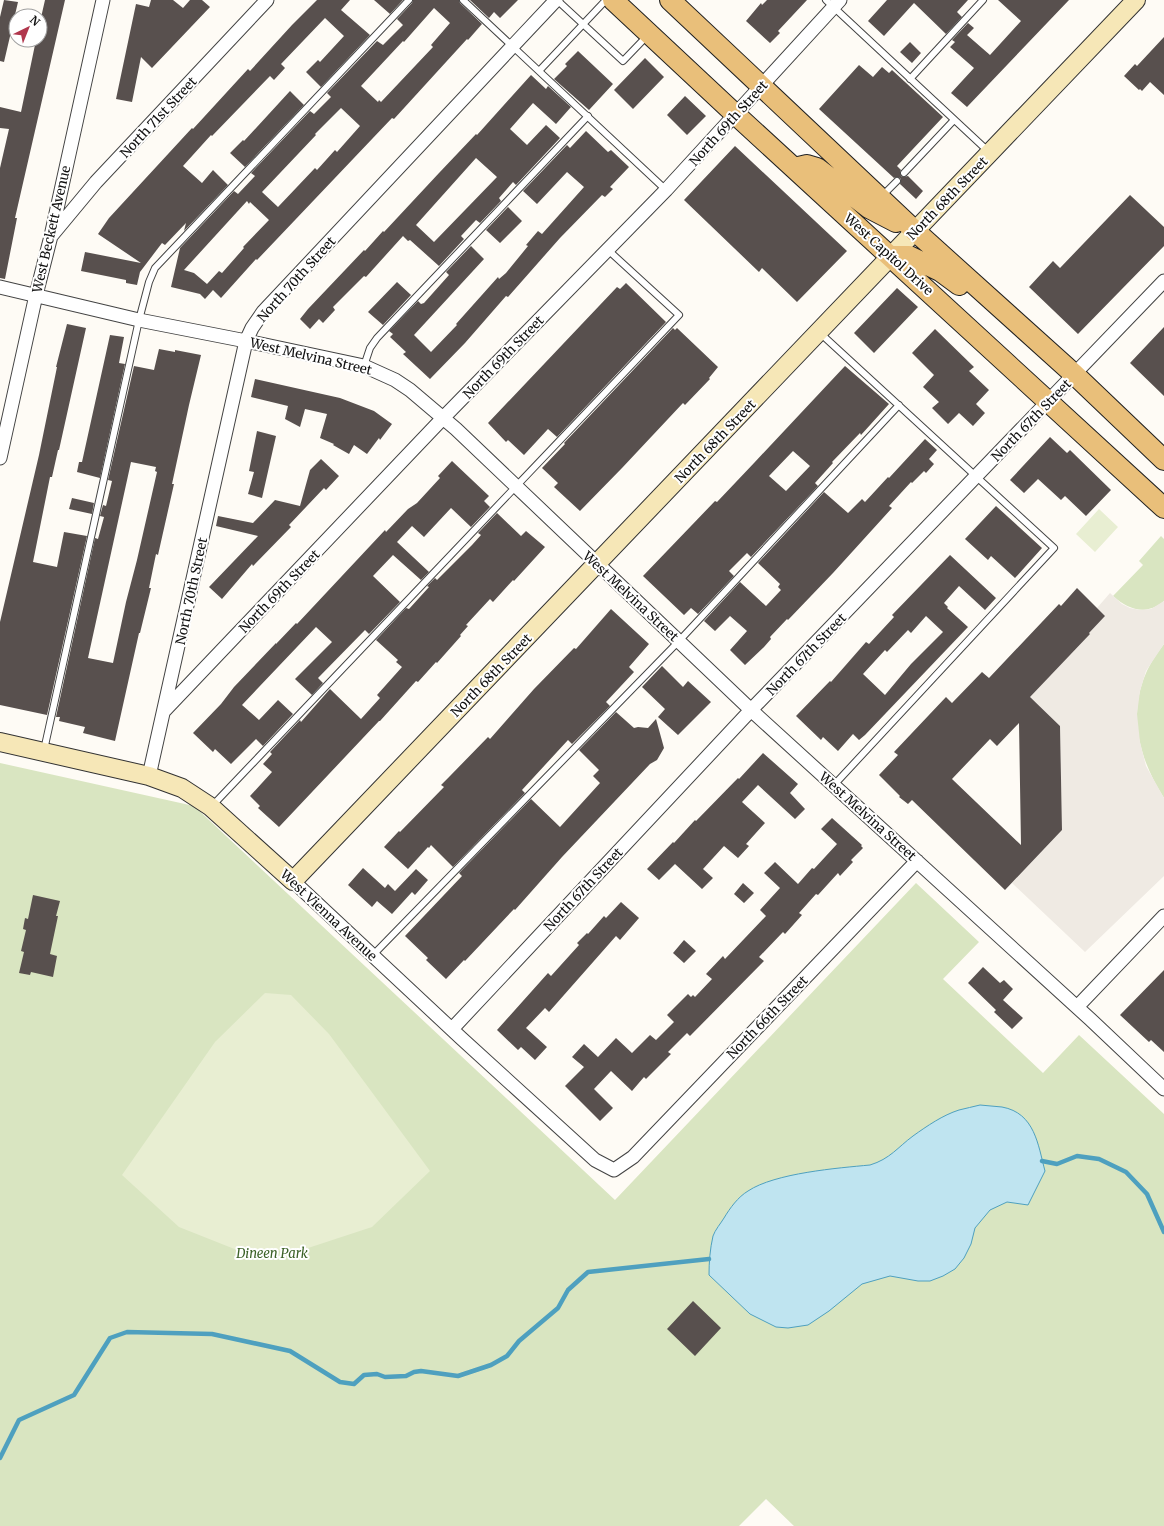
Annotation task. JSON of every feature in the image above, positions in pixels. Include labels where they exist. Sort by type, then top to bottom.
[{"type":"main road","name":"West Capitol Drive","points":[[614,0],[735,114],[1164,508]]},
{"type":"main road","points":[[670,0],[914,230],[1074,375],[1164,460]]},
{"type":"main road","points":[[794,168],[808,165],[817,168],[869,208],[914,230]]},
{"type":"main road","points":[[891,256],[909,256],[940,271],[972,296],[992,301]]},
{"type":"street","name":"West Beckett Avenue","points":[[0,458],[103,0]]},
{"type":"street","name":"North 71st Street","points":[[51,236],[96,182],[267,0]]},
{"type":"street","name":"North 70th Street","points":[[149,776],[246,341],[252,328],[263,312],[557,0]]},
{"type":"street","name":"North 68th Street","points":[[293,881],[891,256],[914,230],[990,153],[1136,0]]},
{"type":"street","name":"North 69th Street","points":[[164,711],[444,418],[666,190],[761,86],[833,2]]},
{"type":"street","name":"North 67th Street","points":[[452,1029],[751,710],[977,477],[1164,281]]},
{"type":"street","name":"West Melvina Street","points":[[0,287],[140,320],[364,366],[395,380],[410,390],[444,418],[751,710],[1162,1083]]},
{"type":"street","name":"West Vienna Avenue","points":[[0,742],[149,776],[182,788],[211,807],[595,1160],[614,1170]]},
{"type":"street","name":"North 66th Street","points":[[614,1170],[633,1157],[918,861]]},
{"type":"street","points":[[1077,1007],[1164,916]]},
{"type":"lane","points":[[43,752],[140,320],[149,282],[155,268],[409,0]]},
{"type":"lane","points":[[463,0],[666,190]]},
{"type":"lane","points":[[557,0],[623,61],[649,33]]},
{"type":"lane","points":[[539,71],[606,0]]},
{"type":"lane","points":[[910,78],[983,0]]},
{"type":"lane","points":[[833,2],[910,78],[990,153]]},
{"type":"lane","points":[[364,366],[370,348],[377,338],[588,116]]},
{"type":"lane","points":[[904,173],[954,120]]},
{"type":"lane","points":[[880,198],[897,181]]},
{"type":"lane","points":[[211,807],[679,315],[608,250]]},
{"type":"lane","points":[[819,331],[1054,548],[834,785]]},
{"type":"lane","points":[[373,955],[678,641],[899,405]]},
{"type":"green space","points":[[1099,509],[1118,527],[1095,552],[1076,534]]},
{"type":"green space","points":[[1161,536],[1164,539],[1164,601],[1151,609],[1144,610],[1131,608],[1113,596],[1143,565],[1139,561]]},
{"type":"green space","points":[[1164,644],[1164,798],[1153,779],[1145,760],[1139,740],[1137,721],[1138,701],[1143,682],[1151,663]]},
{"type":"green space","name":"Dineen Park","points":[[0,763],[194,806],[615,1200],[916,883],[979,942],[943,979],[1043,1073],[1079,1035],[1164,1114],[1164,1526],[794,1526],[766,1499],[739,1526],[0,1526]]},
{"type":"green space","points":[[265,993],[291,995],[329,1034],[430,1171],[372,1227],[302,1250],[242,1252],[179,1227],[122,1175],[215,1042]]},
{"type":"shaded area","points":[[1110,593],[1122,604],[1130,608],[1140,610],[1151,609],[1164,601],[1164,644],[1146,671],[1140,691],[1137,714],[1140,742],[1146,766],[1164,798],[1164,876],[1085,952],[1012,883],[1062,830],[1060,726],[1035,702],[1024,703],[1090,634],[1089,633],[1105,616],[1097,608]]},
{"type":"water","points":[[980,1105],[1002,1107],[1013,1110],[1022,1116],[1028,1123],[1037,1141],[1045,1171],[1028,1205],[1007,1202],[990,1210],[975,1228],[971,1244],[964,1258],[955,1269],[930,1281],[918,1281],[890,1276],[862,1284],[829,1311],[808,1325],[788,1328],[776,1327],[750,1314],[709,1275],[710,1251],[714,1234],[734,1203],[748,1191],[774,1180],[807,1172],[870,1165],[888,1156],[913,1136],[941,1118],[959,1110]]},
{"type":"building","points":[[4,0],[18,2],[17,8],[8,8],[8,45],[4,62],[0,61],[0,17]]},
{"type":"building","points":[[45,0],[65,0],[15,218],[17,218],[5,279],[0,278],[0,168],[9,129],[0,128],[0,107],[21,112],[34,48],[48,48],[48,8],[43,8]]},
{"type":"building","points":[[151,0],[173,0],[183,8],[190,0],[202,0],[210,7],[152,68],[141,57],[132,102],[116,99],[136,4],[149,7]]},
{"type":"building","points":[[317,0],[350,0],[341,10],[370,35],[321,87],[306,72],[318,60],[320,62],[344,36],[325,18],[281,64],[285,68],[274,80],[270,76],[212,136],[211,135],[183,166],[202,183],[213,170],[228,185],[184,231],[186,223],[165,245],[162,243],[140,272],[137,285],[126,283],[126,280],[81,271],[85,252],[141,263],[98,234],[109,218],[192,128],[193,129],[248,69],[250,71]]},
{"type":"building","points":[[374,0],[403,0],[390,14]]},
{"type":"building","points":[[413,0],[459,0],[460,3],[482,24],[394,119],[392,118],[257,260],[256,259],[221,298],[213,290],[205,299],[200,294],[171,287],[180,248],[234,191],[238,194],[255,176],[251,173],[310,111],[314,114],[331,97],[327,93],[377,41],[383,45],[403,25],[397,19]],"holes":[[[434,8],[450,23],[431,45],[433,47],[381,102],[379,100],[378,102],[361,86],[403,41],[404,42]],[[341,108],[360,126],[337,152],[335,150],[317,170],[315,168],[278,207],[262,192],[316,135],[315,134]],[[247,201],[249,204],[250,202],[269,220],[243,247],[244,248],[222,273],[219,271],[207,284],[194,273],[184,270]]]},
{"type":"building","points":[[470,0],[518,0],[500,18],[494,12],[489,18]]},
{"type":"building","points":[[767,0],[807,0],[778,31],[780,33],[770,43],[746,21],[761,3],[762,5]]},
{"type":"building","points":[[887,0],[968,0],[957,12],[962,17],[946,34],[914,3],[884,36],[868,21]]},
{"type":"building","points":[[998,0],[1069,0],[967,107],[951,93],[974,68],[950,47],[955,42],[952,40],[968,23],[974,28],[967,35],[990,55],[1021,21]]},
{"type":"building","points":[[1164,37],[1164,95],[1150,82],[1142,91],[1140,89],[1139,90],[1124,76],[1135,64],[1137,66]]},
{"type":"building","points":[[910,42],[921,53],[912,63],[900,52]]},
{"type":"building","points":[[578,51],[613,84],[589,110],[554,79],[567,66],[565,64]]},
{"type":"building","points":[[645,58],[664,77],[633,109],[614,90]]},
{"type":"building","points":[[859,65],[873,77],[882,67],[889,73],[892,70],[943,117],[897,166],[901,170],[901,176],[908,176],[923,191],[916,199],[900,184],[900,178],[894,178],[819,109]]},
{"type":"building","points":[[531,75],[546,89],[548,86],[571,107],[556,124],[533,103],[510,129],[527,145],[546,125],[560,138],[516,185],[513,182],[499,198],[501,201],[480,223],[476,220],[461,236],[464,239],[439,266],[410,240],[408,241],[403,236],[366,277],[364,276],[333,307],[335,310],[323,323],[319,319],[310,329],[300,319],[308,309],[364,250],[365,251],[383,231],[384,232],[476,134],[477,135]],"holes":[[[476,158],[497,177],[434,242],[416,225]]]},
{"type":"building","points":[[290,91],[304,105],[245,167],[230,153],[243,140],[244,141]]},
{"type":"building","points":[[685,96],[706,116],[687,135],[667,115]]},
{"type":"building","points":[[586,131],[608,152],[611,150],[629,167],[610,187],[613,189],[605,197],[602,195],[560,238],[508,297],[506,296],[465,343],[430,379],[403,354],[406,352],[390,337],[393,334],[389,331],[418,301],[421,304],[424,303],[449,275],[446,272],[471,246],[484,259],[414,335],[431,352],[457,325],[456,324],[498,277],[499,279],[506,273],[538,231],[542,234],[584,187],[567,172],[537,204],[523,191],[567,145],[570,148]]},
{"type":"building","points":[[735,146],[847,251],[797,302],[762,268],[759,272],[684,200]]},
{"type":"building","points":[[1130,195],[1164,227],[1164,246],[1078,334],[1029,287],[1053,261],[1060,268]]},
{"type":"building","points":[[508,207],[522,221],[500,243],[486,230]]},
{"type":"building","points":[[397,282],[411,295],[383,325],[368,312]]},
{"type":"building","points":[[626,283],[666,322],[557,437],[548,429],[524,455],[508,440],[506,442],[488,423],[617,287],[620,289]]},
{"type":"building","points":[[897,288],[918,307],[874,353],[854,333]]},
{"type":"building","points":[[67,324],[86,328],[59,450],[52,477],[50,477],[33,562],[57,567],[64,532],[87,536],[47,715],[0,705],[0,622],[39,455],[56,367]]},
{"type":"building","points":[[1164,327],[1164,396],[1130,363]]},
{"type":"building","points":[[673,328],[675,330],[677,328],[718,367],[709,378],[710,379],[685,405],[683,403],[580,511],[554,487],[558,483],[542,468]]},
{"type":"building","points":[[935,329],[974,367],[969,371],[989,390],[976,404],[985,413],[973,426],[959,413],[948,424],[932,408],[939,402],[923,387],[934,375],[912,353]]},
{"type":"building","points":[[110,335],[124,337],[119,363],[125,364],[100,478],[77,472],[79,462],[82,462]]},
{"type":"building","points":[[159,349],[175,352],[175,350],[201,355],[172,484],[174,484],[158,555],[156,554],[149,588],[151,588],[139,633],[115,741],[83,733],[85,727],[59,721],[60,717],[56,717],[95,538],[98,539],[104,517],[100,516],[103,505],[106,506],[112,481],[108,480],[134,366],[154,370]],"holes":[[[131,462],[156,467],[155,471],[157,472],[113,663],[88,658]]]},
{"type":"building","points":[[845,366],[889,404],[861,435],[860,433],[832,462],[833,463],[815,483],[818,486],[751,557],[747,553],[729,571],[734,576],[698,614],[691,608],[684,615],[643,576],[715,501],[717,502]],"holes":[[[793,451],[810,466],[786,491],[769,476]]]},
{"type":"building","points":[[255,379],[340,398],[374,411],[392,424],[367,454],[354,445],[349,454],[333,445],[334,444],[320,438],[327,414],[305,409],[300,427],[285,419],[288,406],[251,397]]},
{"type":"building","points":[[257,431],[276,436],[262,498],[248,494],[254,472],[249,471]]},
{"type":"building","points":[[1050,437],[1067,453],[1070,450],[1111,490],[1086,516],[1065,496],[1061,500],[1038,479],[1024,493],[1010,480]]},
{"type":"building","points":[[925,439],[937,450],[929,459],[934,464],[926,473],[924,471],[912,483],[911,482],[889,506],[892,508],[833,573],[770,637],[771,639],[764,647],[745,665],[730,650],[747,631],[730,616],[715,631],[704,621],[740,582],[766,606],[781,590],[778,587],[780,584],[758,563],[824,492],[848,513],[862,499],[865,502]]},
{"type":"building","points":[[321,459],[339,476],[326,490],[324,488],[289,525],[291,527],[253,566],[252,564],[222,599],[209,587],[258,536],[216,526],[218,516],[253,523],[275,500],[300,506],[310,470]]},
{"type":"building","points":[[452,461],[489,496],[484,501],[490,507],[471,527],[451,508],[424,537],[412,526],[397,542],[429,572],[421,580],[393,555],[373,576],[400,602],[369,634],[365,630],[318,678],[323,683],[312,695],[295,679],[332,642],[316,627],[242,705],[259,720],[278,700],[293,714],[263,746],[256,739],[231,764],[215,749],[213,752],[193,733],[221,704],[234,687],[296,623],[297,624],[385,530],[386,532],[408,509],[417,503],[440,478],[438,476]]},
{"type":"building","points":[[72,498],[94,503],[92,514],[69,509]]},
{"type":"building","points":[[996,506],[1042,548],[1015,578],[991,556],[988,560],[965,539]]},
{"type":"building","points":[[497,513],[521,536],[526,531],[545,547],[493,602],[490,599],[466,625],[468,626],[460,635],[461,636],[437,663],[436,662],[418,682],[416,681],[279,827],[258,808],[260,806],[250,796],[272,772],[263,764],[272,754],[270,752],[300,720],[301,722],[330,689],[361,719],[380,698],[377,695],[402,667],[396,662],[398,660],[376,640],[406,608],[409,609],[435,578],[437,580],[472,545],[481,535],[478,533]]},
{"type":"building","points":[[950,555],[996,598],[985,610],[959,586],[944,603],[948,607],[947,608],[968,627],[865,735],[859,740],[853,734],[838,751],[823,737],[821,740],[796,716],[830,681],[831,682],[866,642],[869,644],[894,617],[892,615]],"holes":[[[926,616],[943,632],[911,664],[885,695],[863,674],[885,650],[887,652],[908,630],[911,633]]]},
{"type":"building","points":[[1077,588],[1105,616],[1089,633],[1090,634],[1030,697],[1060,726],[1062,830],[1005,890],[912,800],[908,804],[899,797],[900,796],[879,775],[898,755],[894,752],[946,697],[952,703],[982,672],[989,678],[1059,604],[1061,606]],"holes":[[[1019,723],[1021,845],[952,779],[990,739],[997,746]]]},
{"type":"building","points":[[611,609],[649,644],[629,667],[634,672],[606,702],[610,706],[572,744],[568,740],[522,790],[525,793],[453,867],[431,845],[408,869],[384,847],[444,787],[441,785],[488,737],[490,739],[534,689],[574,648],[576,649]]},
{"type":"building","points":[[662,666],[683,687],[688,681],[711,702],[678,735],[658,717],[665,709],[642,687]]},
{"type":"building","points":[[616,712],[634,728],[648,728],[656,719],[664,748],[657,760],[650,764],[562,857],[515,910],[514,909],[446,979],[426,960],[428,958],[405,936],[462,876],[459,873],[531,799],[560,827],[600,783],[593,776],[599,770],[579,750]]},
{"type":"building","points":[[763,753],[798,784],[790,793],[805,809],[795,819],[758,785],[742,802],[765,823],[746,844],[749,846],[738,858],[724,846],[703,869],[713,878],[702,889],[675,864],[659,880],[647,869],[695,820],[696,821],[738,778],[739,779]]},
{"type":"building","points":[[832,818],[862,845],[861,846],[863,848],[851,860],[853,862],[840,876],[838,873],[818,895],[816,894],[799,913],[802,915],[785,934],[783,932],[759,957],[764,961],[690,1036],[687,1033],[668,1052],[671,1054],[646,1079],[644,1077],[632,1091],[611,1071],[594,1089],[613,1108],[600,1121],[565,1086],[584,1067],[572,1057],[584,1044],[598,1057],[616,1038],[632,1053],[650,1035],[656,1040],[674,1022],[667,1015],[688,994],[691,997],[693,995],[695,997],[712,979],[706,974],[723,956],[725,959],[766,916],[760,910],[780,888],[764,873],[775,862],[798,884],[837,844],[821,829]]},
{"type":"building","points":[[363,868],[385,888],[388,884],[395,891],[416,869],[428,880],[415,895],[412,892],[392,914],[377,901],[372,907],[348,885]]},
{"type":"building","points":[[743,883],[754,893],[744,903],[734,894]]},
{"type":"building","points":[[33,895],[60,901],[50,954],[57,956],[53,977],[31,972],[30,975],[19,973],[24,952],[21,951],[26,930],[23,929],[25,918],[28,919]]},
{"type":"building","points":[[621,902],[639,918],[620,940],[616,936],[549,1012],[545,1008],[526,1028],[547,1047],[535,1060],[521,1047],[518,1050],[497,1030],[548,973],[551,976],[579,945],[577,943],[587,933],[588,934],[604,916],[606,918]]},
{"type":"building","points":[[684,940],[696,951],[684,963],[673,953]]},
{"type":"building","points":[[983,967],[1000,983],[1004,980],[1013,989],[1003,1000],[1023,1018],[1012,1029],[994,1012],[996,1010],[968,983]]},
{"type":"building","points":[[1164,970],[1164,1052],[1151,1040],[1149,1042],[1120,1015]]},
{"type":"building","points":[[693,1301],[721,1328],[695,1356],[667,1329]]},
{"type":"waterway","points":[[1042,1161],[1057,1164],[1077,1156],[1099,1159],[1126,1172],[1147,1194],[1164,1232]]},
{"type":"waterway","points":[[0,1458],[19,1420],[74,1395],[110,1338],[127,1332],[212,1334],[290,1351],[340,1382],[354,1384],[364,1375],[377,1374],[385,1377],[406,1376],[414,1372],[421,1371],[458,1376],[491,1365],[507,1356],[519,1341],[558,1308],[568,1290],[588,1272],[709,1259]]}]
